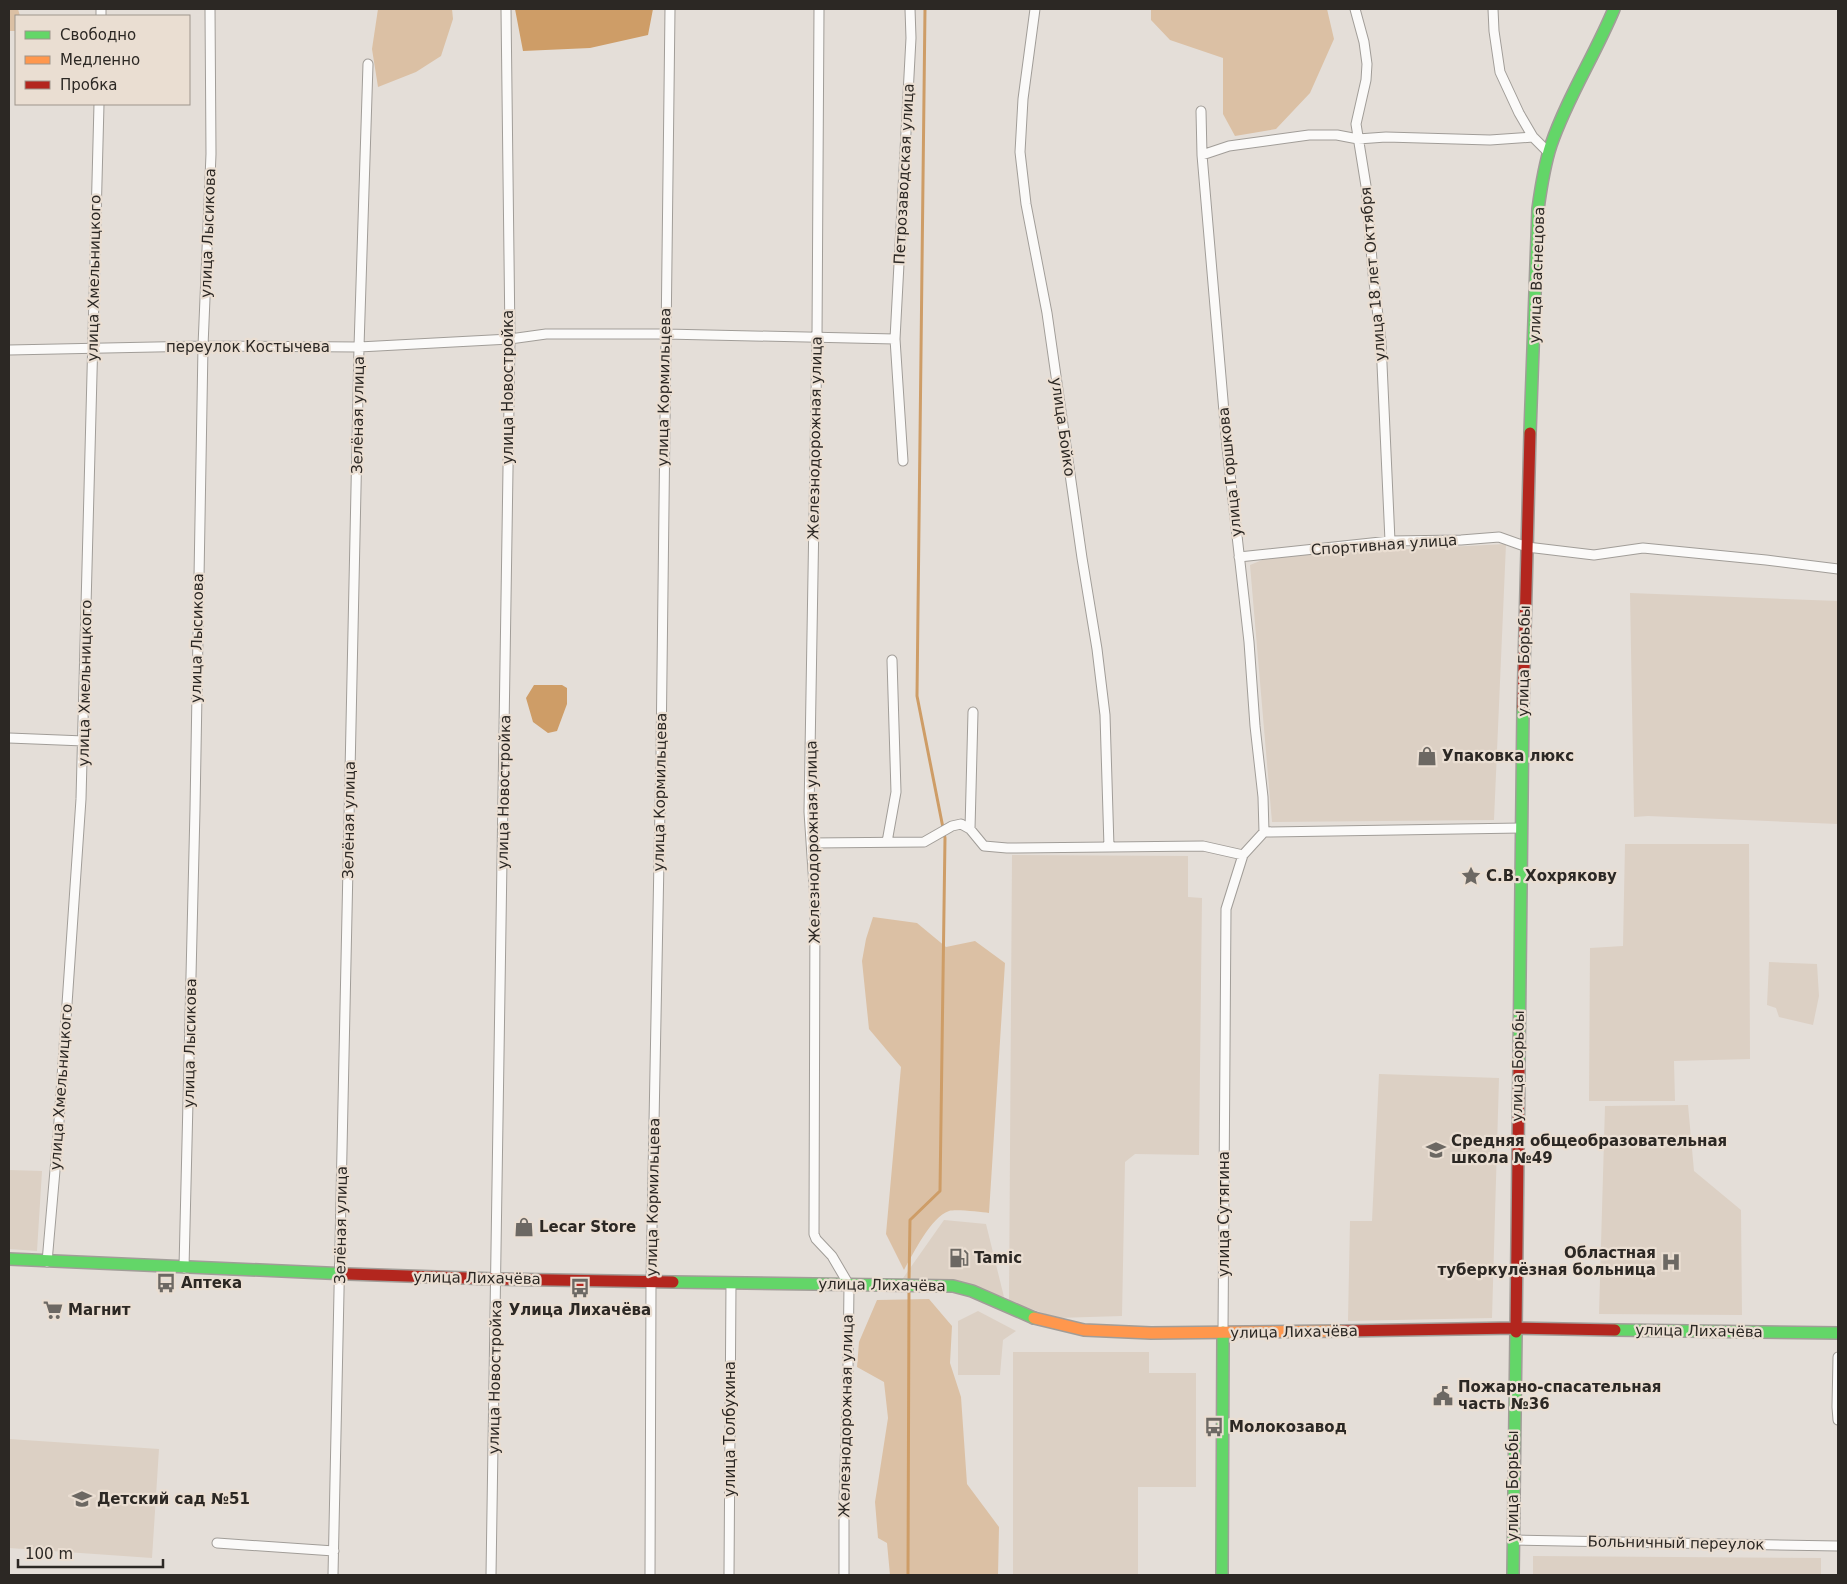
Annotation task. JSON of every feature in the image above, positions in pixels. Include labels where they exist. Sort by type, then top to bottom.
[{"type":"main road","name":"улица Васнецова","points":[[1527,551],[1538,209],[1542,178],[1564,113],[1614,9]]},
{"type":"main road","name":"улица Борьбы","points":[[1513,1575],[1521,828],[1527,551]]},
{"type":"main road","name":"улица Лихачёва","points":[[9,1259],[184,1268],[496,1279],[953,1286],[972,1291],[1041,1321],[1084,1330],[1151,1333],[1515,1328],[1838,1333]]},
{"type":"main road","name":"улица Сутягина","points":[[1222,1575],[1223,1332]]},
{"type":"street","name":"улица Лысикова","points":[[184,1268],[196,809],[203,346],[211,154],[210,9]]},
{"type":"street","name":"улица Новостройка","points":[[491,1575],[510,339],[506,9]]},
{"type":"street","name":"улица Кормильцева","points":[[650,1575],[651,1281],[661,754],[670,9]]},
{"type":"street","name":"Железнодорожная улица","points":[[819,9],[817,337],[809,812],[816,901],[814,1234],[816,1239],[832,1256],[849,1285],[844,1575]]},
{"type":"street","name":"Петрозаводская улица","points":[[903,461],[895,339],[911,38],[910,9]]},
{"type":"street","name":"улица Бойко","points":[[1034,9],[1023,99],[1020,152],[1026,204],[1047,313],[1097,649],[1105,715],[1109,847]]},
{"type":"street","name":"улица 18 лет Октября","points":[[1355,9],[1364,42],[1367,64],[1366,80],[1356,124],[1366,186],[1381,342],[1390,541]]},
{"type":"street","points":[[1493,9],[1500,72],[1519,114],[1533,137],[1549,153]]},
{"type":"street","name":"Зелёная улица","points":[[333,1575],[359,347],[368,64]]},
{"type":"street","name":"улица Хмельницкого","points":[[47,1262],[59,1126],[81,809],[99,105]]},
{"type":"street","name":"улица Горшкова","points":[[1201,111],[1202,155],[1227,447],[1250,642],[1255,726],[1263,797],[1264,832]]},
{"type":"street","points":[[1202,155],[1229,146],[1309,135],[1338,135],[1358,139],[1386,137],[1490,140],[1533,137]]},
{"type":"street","name":"переулок Костычева","points":[[9,350],[203,346],[359,347],[510,339],[546,334],[665,334],[895,339]]},
{"type":"street","name":"Спортивная улица","points":[[1239,557],[1390,541],[1461,540],[1499,537],[1527,551],[1594,555],[1643,548],[1766,560],[1838,570]]},
{"type":"street","points":[[887,842],[896,792],[892,660]]},
{"type":"street","points":[[970,829],[973,712]]},
{"type":"street","points":[[9,738],[84,741]]},
{"type":"street","points":[[812,843],[924,842],[952,826],[961,824],[970,829],[984,846],[1007,848],[1203,846],[1243,855],[1264,832],[1521,828]]},
{"type":"street","name":"улица Сутягина","points":[[1223,1332],[1226,909],[1243,855]]},
{"type":"street","name":"улица Толбухина","points":[[729,1575],[731,1283]]},
{"type":"street","points":[[1838,1357],[1836,1407],[1838,1420]]},
{"type":"street","name":"Больничный переулок","points":[[1513,1540],[1838,1546]]},
{"type":"street","points":[[217,1543],[334,1551]]},
{"type":"shaded area","points":[[9,9],[18,9],[20,15],[15,15],[15,31],[9,31]]},
{"type":"shaded area","points":[[378,9],[452,9],[453,19],[441,56],[416,72],[378,87],[372,49]]},
{"type":"shaded area","points":[[515,9],[653,9],[648,35],[590,48],[523,51]]},
{"type":"shaded area","points":[[1151,9],[1327,9],[1334,39],[1310,93],[1276,129],[1235,136],[1223,114],[1223,58],[1170,40],[1151,20]]},
{"type":"shaded area","points":[[1506,544],[1494,820],[1272,822],[1250,565],[1272,556]]},
{"type":"shaded area","points":[[1630,593],[1838,601],[1838,824],[1634,817]]},
{"type":"shaded area","points":[[534,685],[562,685],[567,688],[567,704],[557,731],[548,733],[533,722],[526,698]]},
{"type":"shaded area","points":[[1625,844],[1749,844],[1750,1059],[1674,1061],[1675,1101],[1589,1101],[1590,948],[1623,946]]},
{"type":"shaded area","points":[[1012,855],[1188,856],[1188,897],[1202,898],[1199,1155],[1135,1154],[1125,1162],[1122,1316],[1057,1318],[1009,1301]]},
{"type":"shaded area","points":[[873,917],[917,923],[946,947],[975,941],[1005,963],[989,1213],[952,1210],[942,1215],[929,1228],[904,1270],[886,1234],[901,1067],[869,1029],[862,961]]},
{"type":"shaded area","points":[[1769,962],[1817,964],[1819,996],[1813,1025],[1779,1017],[1776,1008],[1767,1005]]},
{"type":"shaded area","points":[[1379,1074],[1499,1078],[1492,1318],[1348,1321],[1350,1221],[1372,1221]]},
{"type":"shaded area","name":"Областная туберкулёзная больница","points":[[1688,1105],[1694,1171],[1741,1210],[1742,1315],[1599,1314],[1605,1106]]},
{"type":"shaded area","points":[[9,1170],[42,1171],[37,1251],[9,1249]]},
{"type":"shaded area","points":[[944,1220],[986,1224],[1004,1297],[965,1284],[901,1281]]},
{"type":"shaded area","points":[[929,1299],[952,1326],[950,1363],[961,1397],[967,1484],[999,1527],[998,1575],[890,1575],[887,1543],[878,1538],[875,1502],[888,1418],[884,1382],[857,1367],[859,1342],[877,1300]]},
{"type":"shaded area","points":[[978,1311],[1016,1331],[1003,1340],[1000,1375],[958,1375],[958,1321]]},
{"type":"shaded area","points":[[1013,1352],[1149,1352],[1149,1373],[1196,1373],[1196,1487],[1138,1487],[1138,1575],[1013,1575]]},
{"type":"shaded area","name":"Детский сад №51","points":[[9,1439],[159,1449],[152,1558],[9,1548]]},
{"type":"shaded area","points":[[1533,1556],[1821,1558],[1821,1575],[1533,1575]]},
{"type":"waterway","points":[[909,1282],[910,1220],[940,1191],[945,838],[917,696],[925,9]]},
{"type":"waterway","points":[[908,1575],[909,1289]]},
{"type":"traffic: fast","points":[[1530,433],[1538,209],[1543,177],[1558,128],[1614,9]]},
{"type":"traffic: fast","points":[[1519,1064],[1523,708]]},
{"type":"traffic: fast","points":[[9,1259],[348,1274]]},
{"type":"traffic: fast","points":[[673,1282],[953,1286],[972,1291],[1034,1318]]},
{"type":"traffic: fast","points":[[1615,1330],[1838,1333]]},
{"type":"traffic: fast","points":[[1222,1575],[1223,1332]]},
{"type":"traffic: fast","points":[[1513,1575],[1516,1332]]},
{"type":"traffic: slow","points":[[1034,1318],[1084,1330],[1151,1333],[1343,1331]]},
{"type":"traffic: jam","points":[[1523,708],[1530,433]]},
{"type":"traffic: jam","points":[[1516,1332],[1519,1064]]},
{"type":"traffic: jam","points":[[348,1274],[673,1282]]},
{"type":"traffic: jam","points":[[1343,1331],[1515,1328],[1615,1330]]},
{"type":"place","name":"Упаковка люкс","points":[[1427,756]]},
{"type":"place","name":"С.В. Хохрякову","points":[[1471,876]]},
{"type":"place","name":"Средняя общеобразовательная школа №49","points":[[1436,1150]]},
{"type":"place","name":"Lecar Store","points":[[524,1227]]},
{"type":"place","name":"Tamic","points":[[959,1258]]},
{"type":"place","name":"Областная туберкулёзная больница","points":[[1671,1262]]},
{"type":"place","name":"Аптека","points":[[166,1283]]},
{"type":"place","name":"Улица Лихачёва","points":[[580,1288]]},
{"type":"place","name":"Магнит","points":[[53,1310]]},
{"type":"place","name":"Пожарно-спасательная часть №36","points":[[1443,1396]]},
{"type":"place","name":"Молокозавод","points":[[1214,1427]]},
{"type":"place","name":"Детский сад №51","points":[[82,1499]]}]
